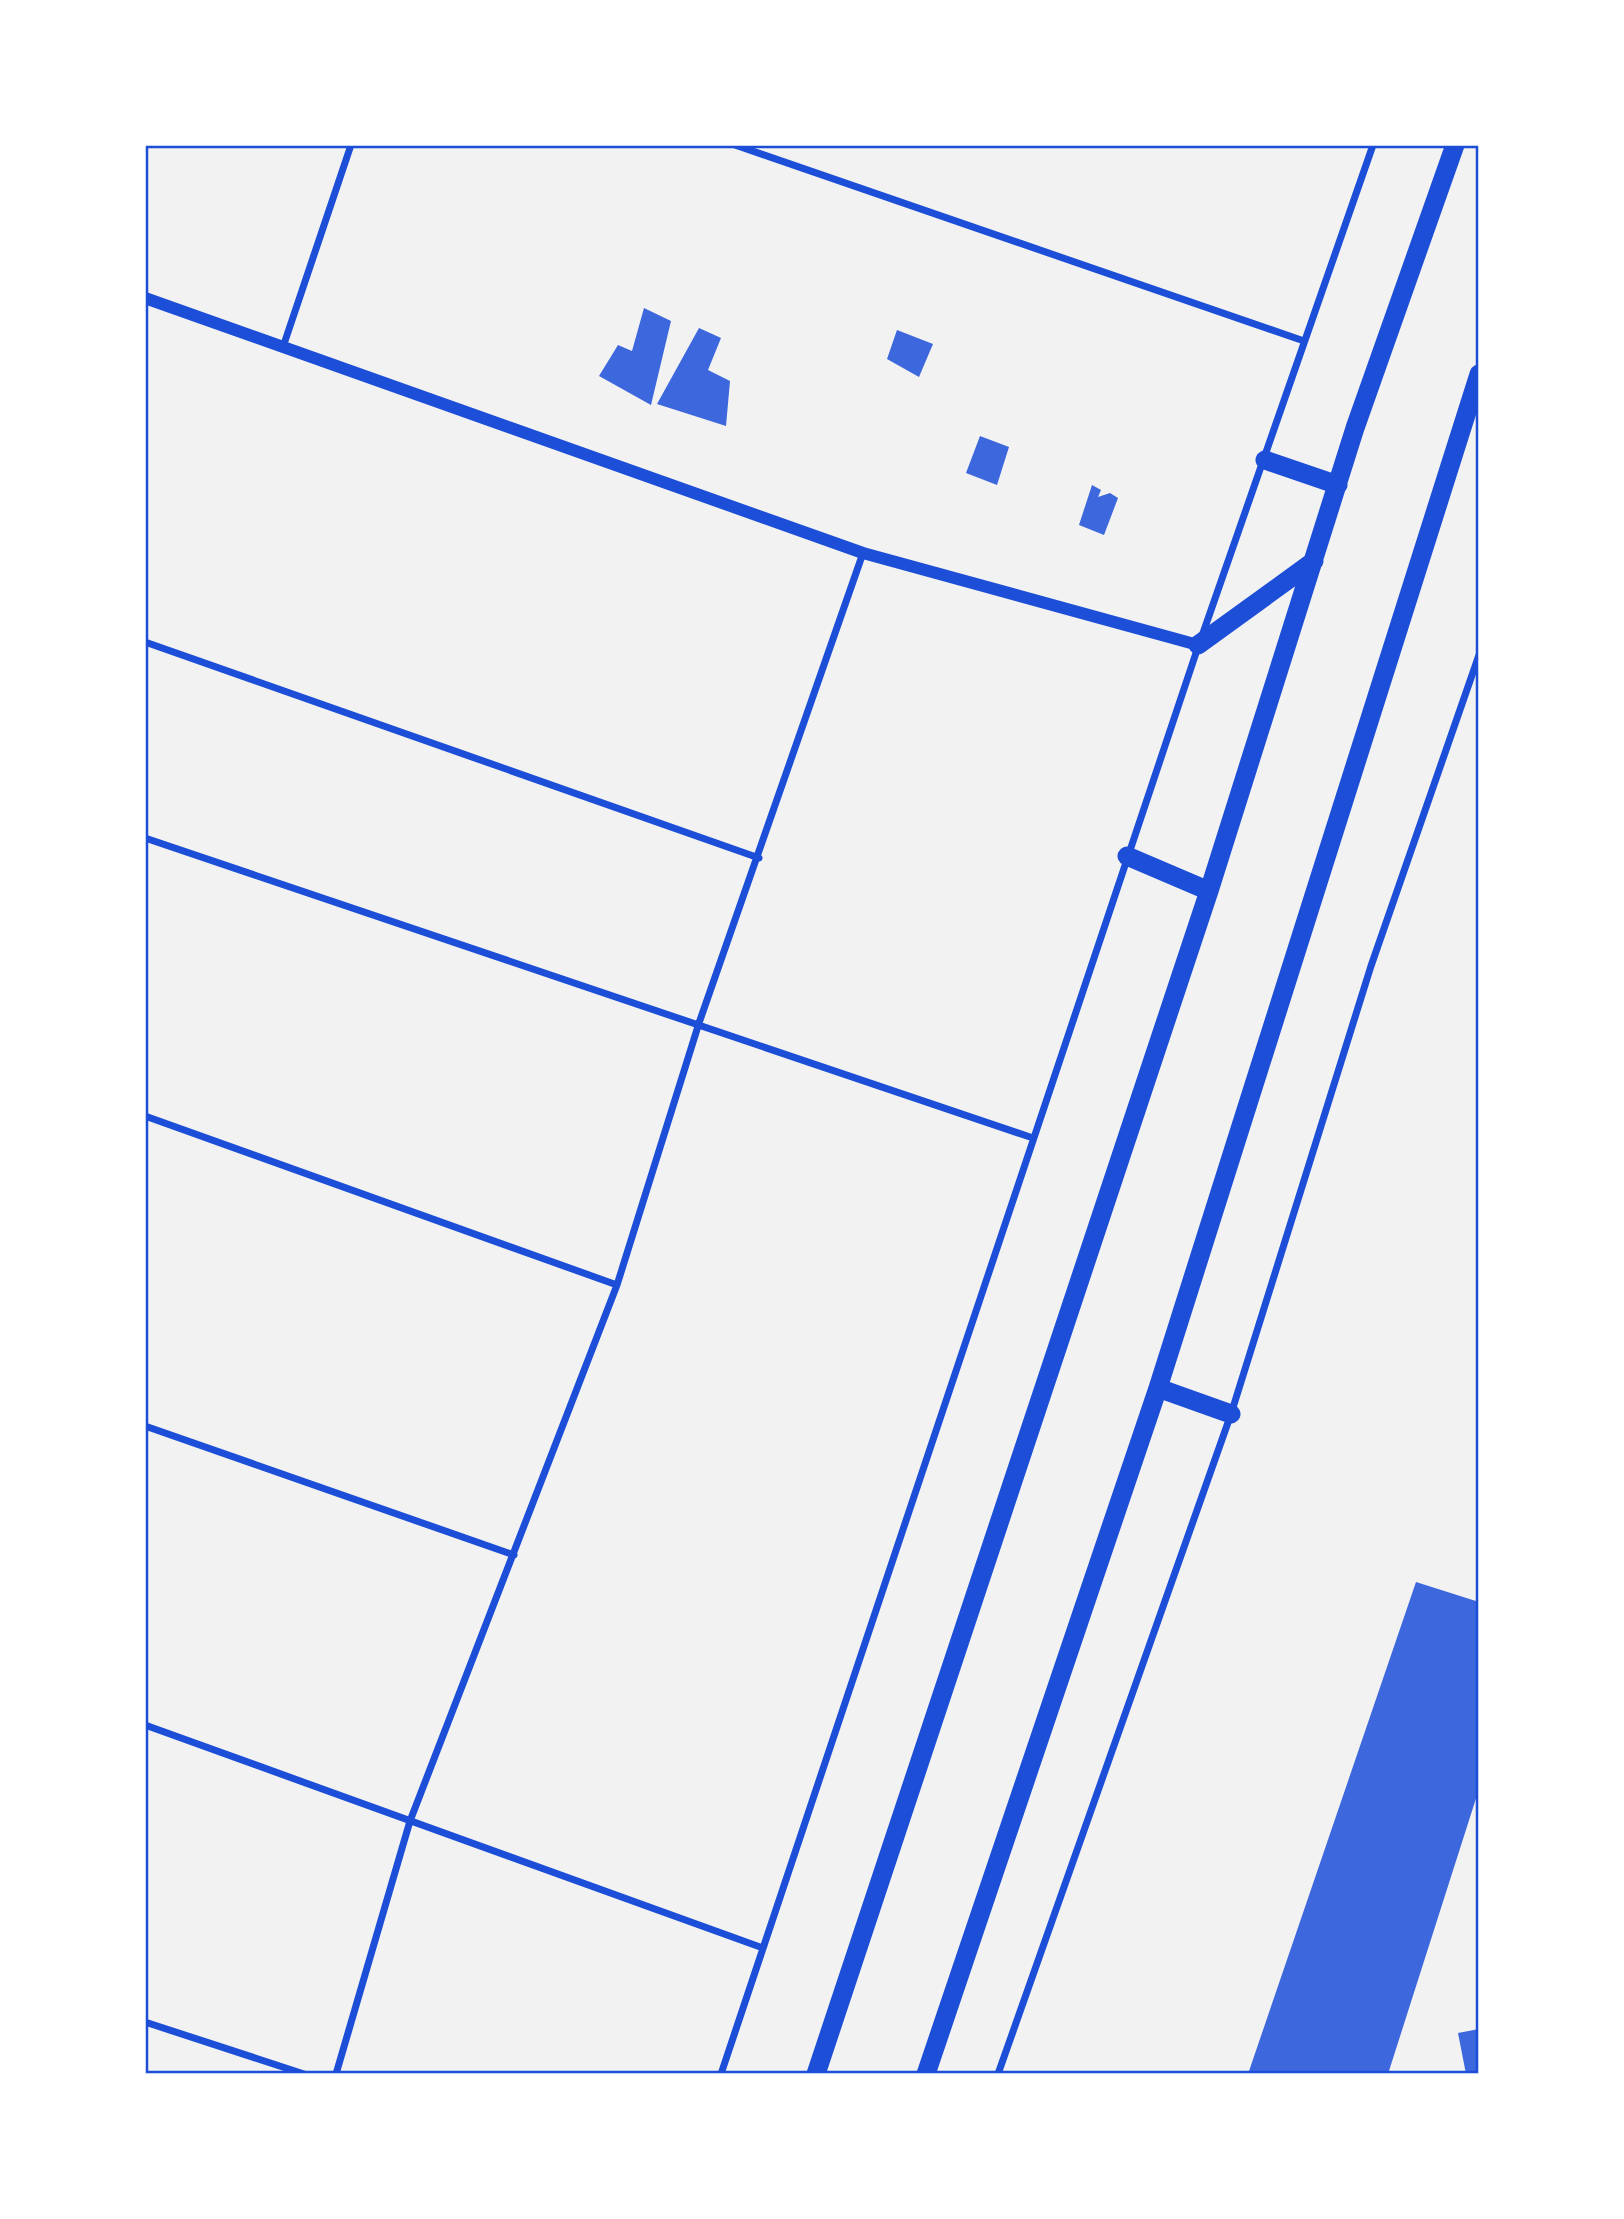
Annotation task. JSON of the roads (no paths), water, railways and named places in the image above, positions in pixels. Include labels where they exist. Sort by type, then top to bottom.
[{"type":"highway","points":[[816,2074],[1209,891],[1338,485],[1455,145]]},
{"type":"highway","points":[[926,2074],[1157,1388],[1479,374]]},
{"type":"highway","points":[[1265,460],[1338,485]]},
{"type":"highway","points":[[1198,645],[1314,561]]},
{"type":"highway","points":[[1127,856],[1209,891]]},
{"type":"highway","points":[[1157,1388],[1230,1414]]},
{"type":"street","points":[[284,344],[351,145]]},
{"type":"street","points":[[735,145],[1304,341]]},
{"type":"street","points":[[721,2074],[1198,645],[1265,460],[1373,145]]},
{"type":"street","points":[[145,298],[284,344],[863,553],[1198,645]]},
{"type":"street","points":[[336,2074],[410,1821],[617,1285],[699,1023],[759,858],[863,553]]},
{"type":"street","points":[[145,642],[759,858]]},
{"type":"street","points":[[998,2074],[1230,1414],[1371,966],[1479,655]]},
{"type":"street","points":[[145,838],[1033,1138]]},
{"type":"street","points":[[145,1116],[617,1285]]},
{"type":"street","points":[[145,1426],[514,1555]]},
{"type":"street","points":[[145,1725],[763,1948]]},
{"type":"street","points":[[145,2022],[304,2074]]}]
